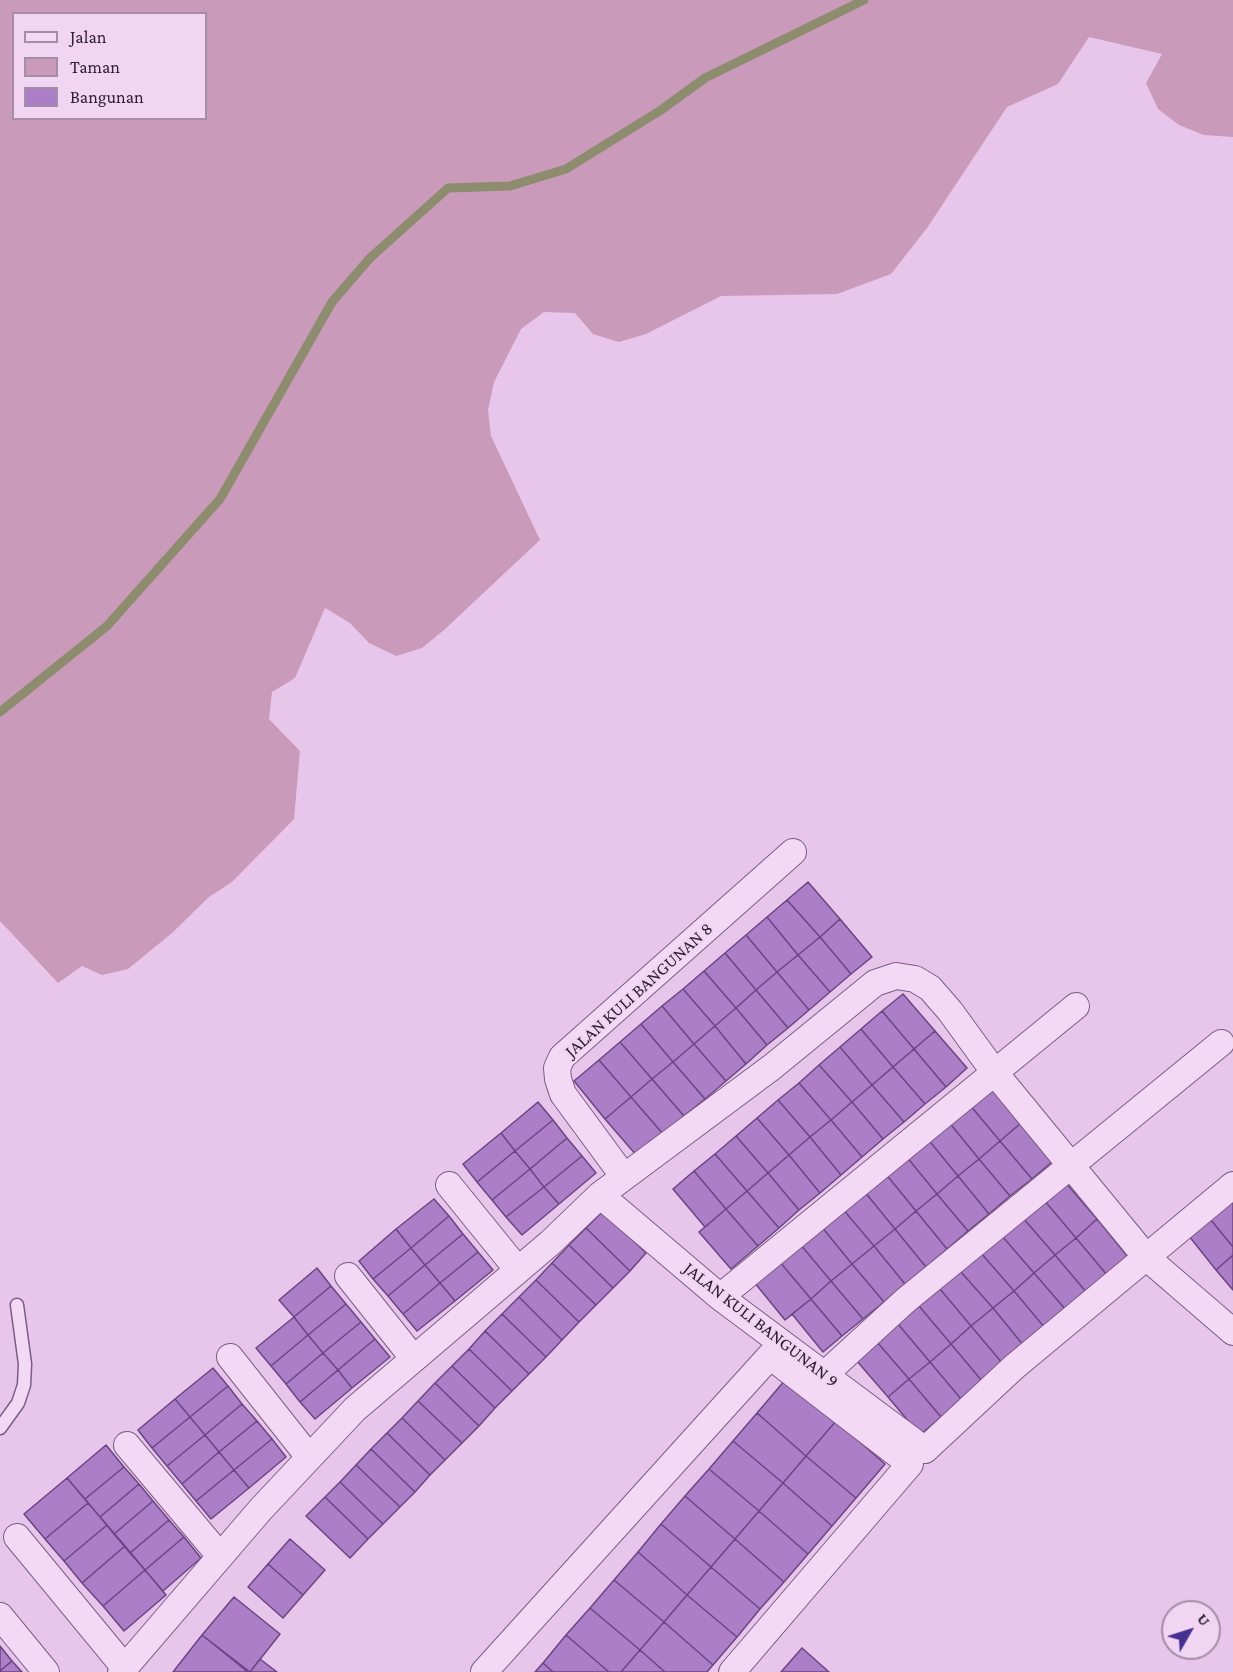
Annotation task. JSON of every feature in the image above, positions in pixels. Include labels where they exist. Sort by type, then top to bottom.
[{"type":"street","name":"JALAN KULI BANGUNAN 8","points":[[624,1177],[563,1094],[557,1068],[562,1057],[794,852]]},
{"type":"street","points":[[18,1537],[123,1670],[220,1556],[355,1409],[518,1270],[600,1195],[772,1067],[875,983],[896,976],[915,979],[930,988],[950,1011],[995,1073],[1146,1257],[1233,1330]]},
{"type":"street","points":[[720,1297],[1076,1006]]},
{"type":"street","points":[[824,1375],[906,1300],[1221,1043]]},
{"type":"street","points":[[449,1185],[518,1270]]},
{"type":"street","points":[[1146,1257],[1233,1185]]},
{"type":"street","name":"JALAN KULI BANGUNAN 9","points":[[600,1195],[720,1297],[785,1343],[925,1450],[1014,1367],[1146,1257]]},
{"type":"street","points":[[348,1276],[414,1359]]},
{"type":"street","points":[[484,1672],[770,1356],[910,1464],[732,1672]]},
{"type":"street","points":[[230,1357],[309,1457]]},
{"type":"street","points":[[127,1445],[220,1556]]},
{"type":"street","points":[[0,1616],[46,1672]]},
{"type":"lane","points":[[0,1428],[18,1403],[24,1385],[25,1364],[17,1305]]},
{"type":"green space","points":[[0,0],[1233,0],[1233,137],[1204,135],[1179,125],[1158,109],[1146,83],[1162,54],[1089,37],[1058,84],[1007,107],[927,228],[891,274],[837,294],[721,296],[646,334],[619,342],[593,334],[575,313],[544,312],[521,329],[494,382],[488,410],[491,436],[540,540],[422,648],[396,656],[369,643],[350,623],[325,608],[295,678],[272,692],[269,719],[300,751],[294,819],[232,882],[209,897],[172,933],[128,969],[102,975],[82,966],[58,983],[0,921]]},
{"type":"building","points":[[808,882],[840,919],[820,937],[787,900]]},
{"type":"building","points":[[787,900],[820,937],[798,955],[767,917]]},
{"type":"building","points":[[767,917],[798,955],[777,972],[746,935]]},
{"type":"building","points":[[840,919],[872,957],[851,974],[820,937]]},
{"type":"building","points":[[746,935],[777,972],[756,990],[725,953]]},
{"type":"building","points":[[820,937],[851,974],[830,992],[798,955]]},
{"type":"building","points":[[725,953],[756,990],[736,1008],[704,971]]},
{"type":"building","points":[[798,955],[830,992],[809,1010],[777,972]]},
{"type":"building","points":[[704,971],[736,1008],[715,1026],[683,989]]},
{"type":"building","points":[[777,972],[809,1010],[788,1028],[756,990]]},
{"type":"building","points":[[683,989],[715,1026],[694,1044],[662,1006]]},
{"type":"building","points":[[756,990],[788,1028],[767,1045],[736,1008]]},
{"type":"building","points":[[903,994],[935,1031],[914,1049],[882,1011]]},
{"type":"building","points":[[662,1006],[694,1044],[673,1062],[641,1024]]},
{"type":"building","points":[[736,1008],[767,1045],[746,1064],[715,1026]]},
{"type":"building","points":[[882,1011],[914,1049],[893,1067],[861,1029]]},
{"type":"building","points":[[641,1024],[673,1062],[652,1079],[620,1042]]},
{"type":"building","points":[[715,1026],[746,1064],[726,1081],[694,1044]]},
{"type":"building","points":[[861,1029],[893,1067],[872,1085],[840,1047]]},
{"type":"building","points":[[935,1031],[967,1068],[946,1087],[914,1049]]},
{"type":"building","points":[[620,1042],[652,1079],[631,1097],[599,1060]]},
{"type":"building","points":[[694,1044],[726,1081],[705,1099],[673,1062]]},
{"type":"building","points":[[840,1047],[872,1085],[852,1102],[819,1065]]},
{"type":"building","points":[[914,1049],[946,1087],[925,1104],[893,1067]]},
{"type":"building","points":[[599,1060],[631,1097],[605,1119],[574,1081]]},
{"type":"building","points":[[673,1062],[705,1099],[684,1116],[652,1079]]},
{"type":"building","points":[[819,1065],[852,1102],[831,1120],[799,1083]]},
{"type":"building","points":[[893,1067],[925,1104],[904,1122],[872,1085]]},
{"type":"building","points":[[652,1079],[684,1116],[663,1134],[631,1097]]},
{"type":"building","points":[[799,1083],[831,1120],[810,1137],[778,1100]]},
{"type":"building","points":[[872,1085],[904,1122],[883,1139],[852,1102]]},
{"type":"building","points":[[990,1086],[1021,1123],[1000,1141],[969,1104]]},
{"type":"building","points":[[631,1097],[663,1134],[637,1156],[605,1119]]},
{"type":"building","points":[[778,1100],[810,1137],[789,1155],[757,1118]]},
{"type":"building","points":[[538,1102],[553,1120],[515,1151],[501,1133]]},
{"type":"building","points":[[852,1102],[883,1139],[862,1157],[831,1120]]},
{"type":"building","points":[[969,1104],[1000,1141],[979,1159],[948,1121]]},
{"type":"building","points":[[757,1118],[789,1155],[768,1173],[736,1136]]},
{"type":"building","points":[[553,1120],[567,1138],[530,1169],[515,1151]]},
{"type":"building","points":[[831,1120],[862,1157],[841,1175],[810,1137]]},
{"type":"building","points":[[948,1121],[979,1159],[958,1176],[927,1138]]},
{"type":"building","points":[[1021,1123],[1053,1161],[1032,1179],[1000,1141]]},
{"type":"building","points":[[501,1133],[515,1151],[477,1182],[463,1164]]},
{"type":"building","points":[[736,1136],[768,1173],[747,1191],[715,1154]]},
{"type":"building","points":[[810,1137],[841,1175],[820,1193],[789,1155]]},
{"type":"building","points":[[567,1138],[582,1156],[544,1187],[530,1169]]},
{"type":"building","points":[[927,1138],[958,1176],[937,1194],[906,1156]]},
{"type":"building","points":[[1000,1141],[1032,1179],[1010,1196],[979,1159]]},
{"type":"building","points":[[515,1151],[530,1169],[492,1200],[477,1182]]},
{"type":"building","points":[[715,1154],[747,1191],[726,1209],[694,1171]]},
{"type":"building","points":[[789,1155],[820,1193],[799,1210],[768,1173]]},
{"type":"building","points":[[582,1156],[596,1173],[559,1204],[544,1187]]},
{"type":"building","points":[[906,1156],[937,1194],[916,1211],[885,1173]]},
{"type":"building","points":[[979,1159],[1010,1196],[989,1214],[958,1176]]},
{"type":"building","points":[[530,1169],[544,1187],[506,1217],[492,1200]]},
{"type":"building","points":[[694,1171],[726,1209],[705,1227],[673,1189]]},
{"type":"building","points":[[768,1173],[799,1210],[779,1228],[747,1191]]},
{"type":"building","points":[[885,1173],[916,1211],[895,1229],[864,1191]]},
{"type":"building","points":[[958,1176],[989,1214],[968,1231],[937,1194]]},
{"type":"building","points":[[1065,1182],[1097,1219],[1076,1238],[1044,1200]]},
{"type":"building","points":[[544,1187],[559,1204],[522,1235],[506,1217]]},
{"type":"building","points":[[747,1191],[779,1228],[758,1246],[726,1209]]},
{"type":"building","points":[[864,1191],[895,1229],[874,1246],[842,1208]]},
{"type":"building","points":[[937,1194],[968,1231],[947,1249],[916,1211]]},
{"type":"building","points":[[1227,1197],[1233,1204],[1233,1247],[1206,1214]]},
{"type":"building","points":[[434,1199],[449,1216],[411,1248],[396,1229]]},
{"type":"building","points":[[1044,1200],[1076,1238],[1055,1255],[1023,1218]]},
{"type":"building","points":[[842,1208],[874,1246],[852,1264],[821,1226]]},
{"type":"building","points":[[726,1209],[758,1246],[731,1269],[699,1232]]},
{"type":"building","points":[[603,1211],[646,1253],[630,1271],[586,1228]]},
{"type":"building","points":[[916,1211],[947,1249],[926,1267],[895,1229]]},
{"type":"building","points":[[1206,1214],[1233,1247],[1233,1255],[1216,1270],[1185,1231]]},
{"type":"building","points":[[449,1216],[463,1234],[425,1265],[411,1248]]},
{"type":"building","points":[[1023,1218],[1055,1255],[1034,1273],[1002,1236]]},
{"type":"building","points":[[1097,1219],[1128,1257],[1107,1275],[1076,1238]]},
{"type":"building","points":[[821,1226],[852,1264],[831,1281],[800,1244]]},
{"type":"building","points":[[586,1228],[630,1271],[613,1288],[569,1245]]},
{"type":"building","points":[[396,1229],[411,1248],[373,1279],[359,1261]]},
{"type":"building","points":[[895,1229],[926,1267],[905,1284],[874,1246]]},
{"type":"building","points":[[463,1234],[478,1252],[440,1283],[425,1265]]},
{"type":"building","points":[[1002,1236],[1034,1273],[1014,1291],[981,1253]]},
{"type":"building","points":[[1076,1238],[1107,1275],[1087,1293],[1055,1255]]},
{"type":"building","points":[[800,1244],[831,1281],[811,1299],[779,1261]]},
{"type":"building","points":[[569,1245],[613,1288],[596,1305],[552,1263]]},
{"type":"building","points":[[874,1246],[905,1284],[884,1302],[852,1264]]},
{"type":"building","points":[[411,1248],[425,1265],[388,1296],[373,1279]]},
{"type":"building","points":[[478,1252],[493,1270],[455,1301],[440,1283]]},
{"type":"building","points":[[981,1253],[1014,1291],[993,1308],[960,1271]]},
{"type":"building","points":[[1055,1255],[1087,1293],[1066,1310],[1034,1273]]},
{"type":"building","points":[[1233,1255],[1233,1290],[1216,1270]]},
{"type":"building","points":[[779,1261],[811,1299],[785,1320],[754,1282]]},
{"type":"building","points":[[552,1263],[596,1305],[579,1322],[536,1280]]},
{"type":"building","points":[[852,1264],[884,1302],[863,1319],[831,1281]]},
{"type":"building","points":[[425,1265],[440,1283],[403,1314],[388,1296]]},
{"type":"building","points":[[317,1268],[331,1286],[294,1317],[279,1300]]},
{"type":"building","points":[[960,1271],[993,1308],[971,1326],[940,1289]]},
{"type":"building","points":[[1034,1273],[1066,1310],[1045,1328],[1014,1291]]},
{"type":"building","points":[[536,1280],[579,1322],[562,1340],[519,1297]]},
{"type":"building","points":[[831,1281],[863,1319],[842,1336],[811,1299]]},
{"type":"building","points":[[440,1283],[455,1301],[417,1331],[403,1314]]},
{"type":"building","points":[[331,1286],[346,1304],[308,1335],[294,1317]]},
{"type":"building","points":[[940,1289],[971,1326],[951,1344],[919,1306]]},
{"type":"building","points":[[1014,1291],[1045,1328],[1024,1346],[993,1308]]},
{"type":"building","points":[[519,1297],[562,1340],[546,1357],[502,1314]]},
{"type":"building","points":[[811,1299],[842,1336],[823,1352],[792,1314]]},
{"type":"building","points":[[346,1304],[361,1322],[323,1353],[308,1335]]},
{"type":"building","points":[[919,1306],[951,1344],[930,1362],[898,1324]]},
{"type":"building","points":[[993,1308],[1024,1346],[1003,1364],[971,1326]]},
{"type":"building","points":[[502,1314],[546,1357],[529,1374],[485,1331]]},
{"type":"building","points":[[294,1317],[308,1335],[271,1366],[256,1348]]},
{"type":"building","points":[[361,1322],[375,1339],[338,1370],[323,1353]]},
{"type":"building","points":[[898,1324],[930,1362],[909,1379],[877,1342]]},
{"type":"building","points":[[971,1326],[1003,1364],[982,1381],[951,1344]]},
{"type":"building","points":[[485,1331],[529,1374],[512,1391],[469,1349]]},
{"type":"building","points":[[308,1335],[323,1353],[286,1384],[271,1366]]},
{"type":"building","points":[[375,1339],[390,1357],[352,1388],[338,1370]]},
{"type":"building","points":[[877,1342],[909,1379],[888,1397],[856,1360]]},
{"type":"building","points":[[951,1344],[982,1381],[961,1399],[930,1362]]},
{"type":"building","points":[[469,1349],[512,1391],[495,1408],[452,1366]]},
{"type":"building","points":[[323,1353],[338,1370],[300,1402],[286,1384]]},
{"type":"building","points":[[930,1362],[961,1399],[941,1417],[909,1379]]},
{"type":"building","points":[[452,1366],[495,1408],[479,1426],[435,1383]]},
{"type":"building","points":[[213,1368],[228,1386],[190,1417],[175,1399]]},
{"type":"building","points":[[338,1370],[352,1388],[315,1419],[300,1402]]},
{"type":"building","points":[[786,1379],[836,1421],[806,1456],[757,1413]]},
{"type":"building","points":[[909,1379],[941,1417],[920,1435],[888,1397]]},
{"type":"building","points":[[435,1383],[479,1426],[462,1443],[418,1401]]},
{"type":"building","points":[[228,1386],[242,1404],[205,1435],[190,1417]]},
{"type":"building","points":[[175,1399],[190,1417],[152,1448],[138,1430]]},
{"type":"building","points":[[418,1401],[462,1443],[445,1460],[402,1418]]},
{"type":"building","points":[[242,1404],[257,1421],[219,1452],[205,1435]]},
{"type":"building","points":[[757,1413],[806,1456],[783,1483],[733,1441]]},
{"type":"building","points":[[190,1417],[205,1435],[167,1466],[152,1448]]},
{"type":"building","points":[[402,1418],[445,1460],[430,1475],[387,1433]]},
{"type":"building","points":[[257,1421],[272,1439],[234,1470],[219,1452]]},
{"type":"building","points":[[836,1421],[885,1464],[856,1498],[806,1456]]},
{"type":"building","points":[[387,1433],[430,1475],[415,1492],[371,1449]]},
{"type":"building","points":[[205,1435],[219,1452],[182,1484],[167,1466]]},
{"type":"building","points":[[272,1439],[286,1457],[249,1488],[234,1470]]},
{"type":"building","points":[[733,1441],[783,1483],[759,1511],[709,1469]]},
{"type":"building","points":[[106,1445],[124,1467],[85,1499],[67,1478]]},
{"type":"building","points":[[371,1449],[415,1492],[400,1507],[356,1465]]},
{"type":"building","points":[[219,1452],[234,1470],[196,1501],[182,1484]]},
{"type":"building","points":[[806,1456],[856,1498],[832,1526],[783,1483]]},
{"type":"building","points":[[356,1465],[400,1507],[383,1524],[340,1482]]},
{"type":"building","points":[[124,1467],[139,1484],[100,1517],[85,1499]]},
{"type":"building","points":[[709,1469],[759,1511],[735,1539],[685,1496]]},
{"type":"building","points":[[234,1470],[249,1488],[211,1519],[196,1501]]},
{"type":"building","points":[[67,1478],[88,1503],[45,1539],[24,1514]]},
{"type":"building","points":[[340,1482],[383,1524],[368,1539],[325,1497]]},
{"type":"building","points":[[783,1483],[832,1526],[808,1554],[759,1511]]},
{"type":"building","points":[[139,1484],[153,1501],[114,1534],[100,1517]]},
{"type":"building","points":[[685,1496],[735,1539],[711,1567],[661,1524]]},
{"type":"building","points":[[325,1497],[368,1539],[350,1558],[306,1516]]},
{"type":"building","points":[[153,1501],[169,1520],[130,1553],[114,1534]]},
{"type":"building","points":[[88,1503],[107,1525],[64,1561],[45,1539]]},
{"type":"building","points":[[759,1511],[808,1554],[784,1582],[735,1539]]},
{"type":"building","points":[[169,1520],[184,1537],[145,1570],[130,1553]]},
{"type":"building","points":[[661,1524],[711,1567],[687,1595],[638,1552]]},
{"type":"building","points":[[107,1525],[125,1546],[82,1583],[64,1561]]},
{"type":"building","points":[[184,1537],[201,1558],[163,1591],[145,1570]]},
{"type":"building","points":[[290,1539],[325,1570],[303,1595],[268,1564]]},
{"type":"building","points":[[735,1539],[784,1582],[760,1609],[711,1567]]},
{"type":"building","points":[[125,1546],[145,1570],[103,1606],[82,1583]]},
{"type":"building","points":[[638,1552],[687,1595],[664,1622],[614,1580]]},
{"type":"building","points":[[268,1564],[303,1595],[283,1618],[248,1587]]},
{"type":"building","points":[[711,1567],[760,1609],[737,1637],[687,1595]]},
{"type":"building","points":[[145,1570],[166,1595],[124,1631],[103,1606]]},
{"type":"building","points":[[614,1580],[664,1622],[640,1650],[590,1608]]},
{"type":"building","points":[[687,1595],[737,1637],[713,1665],[664,1622]]},
{"type":"building","points":[[234,1597],[280,1634],[250,1672],[202,1635]]},
{"type":"building","points":[[590,1608],[640,1650],[621,1672],[609,1672],[566,1635]]},
{"type":"building","points":[[664,1622],[713,1665],[707,1672],[665,1672],[640,1650]]},
{"type":"building","points":[[202,1635],[248,1672],[173,1672]]},
{"type":"building","points":[[566,1635],[609,1672],[553,1672],[543,1663]]},
{"type":"building","points":[[0,1646],[12,1661],[0,1671]]},
{"type":"building","points":[[802,1648],[829,1672],[781,1672]]},
{"type":"building","points":[[640,1650],[665,1672],[621,1672]]},
{"type":"building","points":[[260,1659],[277,1672],[250,1672]]},
{"type":"building","points":[[12,1661],[22,1672],[0,1672],[0,1671]]},
{"type":"building","points":[[543,1663],[553,1672],[535,1672]]},
{"type":"waterway","points":[[0,712],[107,626],[220,499],[332,302],[370,258],[448,188],[510,186],[566,169],[661,110],[705,78],[864,0]]}]
